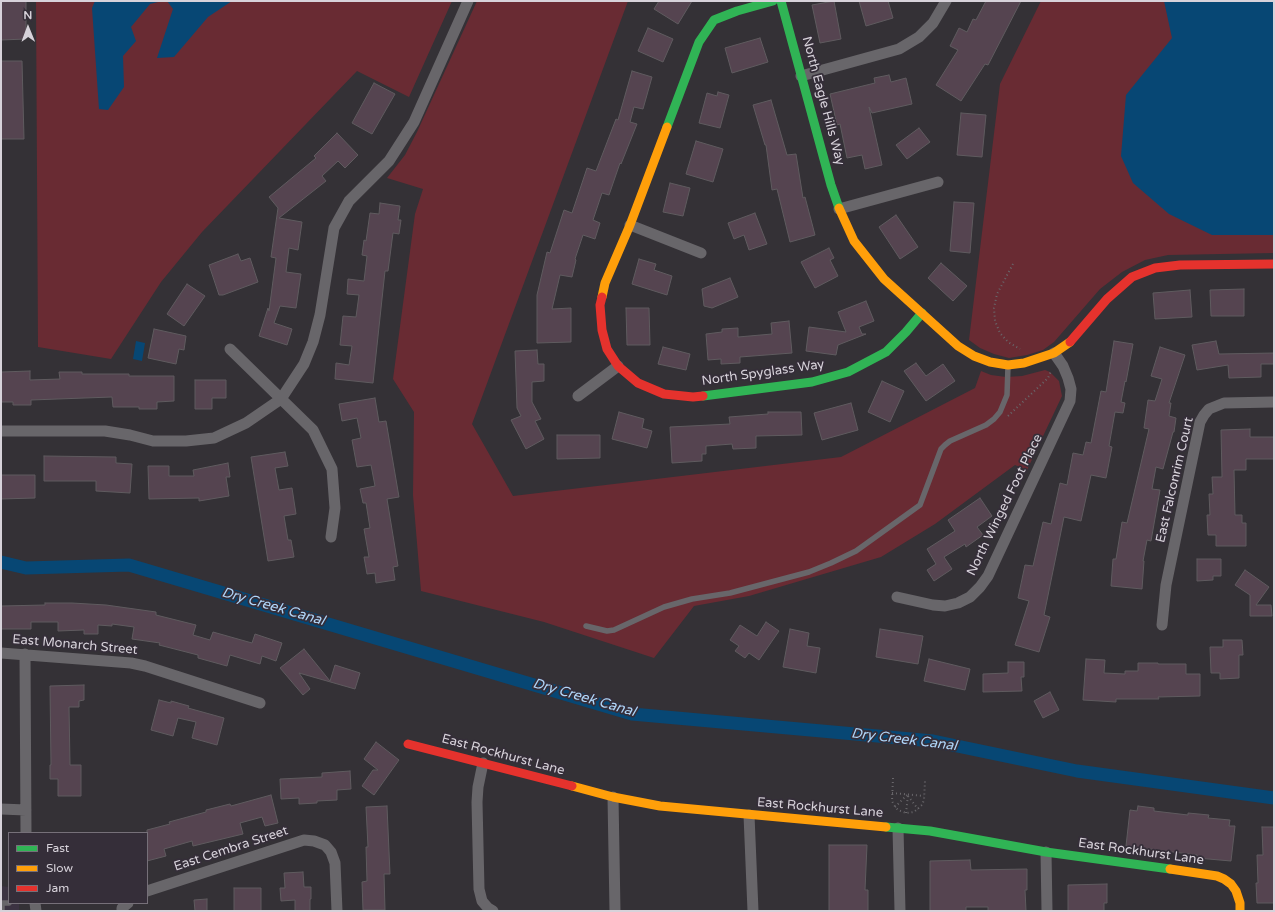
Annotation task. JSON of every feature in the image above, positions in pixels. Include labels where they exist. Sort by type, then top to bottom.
[{"type":"street","points":[[1,431],[106,431],[153,441],[186,442],[214,438],[246,423],[281,399],[304,364],[313,342],[320,315],[334,228],[348,201],[389,161],[414,122],[468,1]]},
{"type":"street","name":"North Spyglass Way","points":[[773,1],[737,11],[714,20],[699,42],[630,225],[605,283],[600,305],[602,330],[607,349],[618,366],[638,384],[664,394],[693,397],[812,382],[848,372],[886,352],[922,313]]},
{"type":"street","name":"North Eagle Hills Way","points":[[780,1],[831,185],[839,209],[854,241],[884,279],[958,346],[974,356],[990,362],[1008,365],[1026,363],[1054,353],[1070,342],[1107,299],[1132,277],[1155,268],[1180,264],[1274,264]]},
{"type":"street","points":[[801,76],[899,49],[919,37],[933,23],[946,1]]},
{"type":"street","points":[[839,209],[938,182]]},
{"type":"street","points":[[630,225],[701,253]]},
{"type":"street","points":[[230,348],[312,430],[332,469],[335,508],[331,537]]},
{"type":"street","name":"North Winged Foot Place","points":[[897,597],[933,605],[945,606],[958,603],[970,597],[988,576],[1070,402],[1071,389],[1068,378],[1063,366],[1054,353]]},
{"type":"street","points":[[578,396],[618,366]]},
{"type":"street","name":"East Falconrim Court","points":[[1162,625],[1166,585],[1200,422],[1209,409],[1224,403],[1274,402]]},
{"type":"street","name":"East Monarch Street","points":[[1,653],[131,663],[145,666],[260,703]]},
{"type":"street","points":[[25,654],[26,832]]},
{"type":"street","name":"East Rockhurst Lane","points":[[408,744],[613,798],[660,806],[930,831],[1046,852],[1216,876],[1231,884],[1236,891],[1240,903],[1240,911]]},
{"type":"street","points":[[484,763],[478,786],[477,802],[479,888],[482,901],[490,910]]},
{"type":"street","points":[[613,798],[615,911]]},
{"type":"street","points":[[1,809],[26,810]]},
{"type":"street","points":[[749,815],[753,911]]},
{"type":"street","points":[[898,828],[900,911]]},
{"type":"street","name":"East Cembra Street","points":[[148,891],[304,840],[314,841],[325,845],[331,852],[335,863],[337,911]]},
{"type":"street","points":[[1046,852],[1047,911]]},
{"type":"lane","points":[[586,626],[608,631],[614,630],[664,607],[692,599],[730,593],[809,572],[856,551],[920,505],[941,449],[945,445],[950,441],[986,425],[1000,412],[1007,395],[1008,365]]},
{"type":"lane","points":[[1,903],[2,911]]},
{"type":"path","points":[[1013,264],[996,294],[994,308],[995,321],[1000,333],[1008,342],[1022,351],[1026,363]]},
{"type":"path","points":[[1004,418],[1048,378],[1052,371]]},
{"type":"path","points":[[893,778],[892,801],[898,810],[906,813],[910,813],[922,805],[925,780]]},
{"type":"path","points":[[892,793],[924,796]]},
{"type":"path","points":[[895,807],[908,794]]},
{"type":"path","points":[[908,794],[918,809]]},
{"type":"path","points":[[906,813],[908,794]]},
{"type":"shaded area","points":[[36,1],[452,1],[409,97],[357,71],[202,232],[161,282],[111,359],[38,347]]},
{"type":"shaded area","points":[[477,1],[628,1],[472,424],[513,496],[841,457],[975,388],[981,371],[991,375],[1006,377],[1022,376],[1045,370],[1050,372],[1059,381],[1062,396],[1027,470],[1015,465],[935,524],[881,557],[749,596],[694,606],[654,658],[544,622],[421,591],[413,495],[414,412],[393,379],[415,214],[423,189],[387,178],[405,155],[417,132]]},
{"type":"shaded area","points":[[1041,1],[1274,1],[1274,253],[1168,255],[1145,260],[1122,272],[1100,289],[1054,342],[1043,350],[1027,355],[1009,358],[980,348],[969,340],[1000,84]]},
{"type":"shaded area","points":[[1,886],[8,887],[8,904],[19,904],[19,911],[1,911]]},
{"type":"water","points":[[95,1],[162,1],[150,4],[131,27],[136,41],[123,56],[124,87],[108,110],[99,109],[92,8]]},
{"type":"water","points":[[167,1],[232,1],[208,17],[174,57],[157,58],[173,9]]},
{"type":"water","points":[[1164,1],[1274,1],[1274,235],[1212,235],[1169,214],[1133,183],[1121,156],[1126,95],[1172,38]]},
{"type":"water","points":[[136,341],[145,343],[142,361],[133,359]]},
{"type":"building","points":[[1,1],[26,1],[26,39],[1,40]]},
{"type":"building","points":[[659,1],[692,1],[678,24],[654,9]]},
{"type":"building","points":[[834,1],[841,39],[820,43],[812,5]]},
{"type":"building","points":[[859,1],[888,1],[893,18],[866,26]]},
{"type":"building","points":[[986,1],[1021,1],[988,65],[985,64],[961,101],[936,85],[958,50],[950,46],[959,28],[967,32],[973,19],[976,20]]},
{"type":"building","points":[[648,28],[673,39],[663,62],[638,51]]},
{"type":"building","points":[[760,38],[768,62],[732,73],[725,48]]},
{"type":"building","points":[[1,61],[22,61],[24,139],[1,139]]},
{"type":"building","points":[[632,71],[652,77],[643,109],[634,107],[630,122],[637,124],[621,164],[620,163],[609,195],[602,193],[593,220],[600,223],[595,239],[583,235],[575,259],[572,277],[560,275],[552,309],[571,308],[571,342],[537,343],[537,295],[547,252],[550,253],[564,210],[572,213],[587,168],[596,171],[616,119],[618,120]]},
{"type":"building","points":[[889,75],[891,82],[906,78],[912,104],[872,113],[869,107],[882,165],[865,169],[862,155],[847,158],[840,124],[837,125],[830,94],[875,83],[874,78]]},
{"type":"building","points":[[374,83],[395,94],[372,134],[352,123]]},
{"type":"building","points":[[718,92],[729,95],[720,128],[699,123],[707,93],[717,96]]},
{"type":"building","points":[[771,100],[787,155],[796,154],[803,198],[805,197],[815,235],[790,242],[777,189],[772,190],[766,145],[753,105]]},
{"type":"building","points":[[961,113],[986,115],[982,157],[957,155]]},
{"type":"building","points":[[919,128],[930,142],[907,159],[896,145]]},
{"type":"building","points":[[337,133],[358,155],[345,168],[338,161],[322,176],[326,181],[279,218],[302,222],[298,250],[289,248],[286,272],[301,274],[296,308],[280,306],[274,323],[292,329],[287,345],[259,336],[268,308],[269,311],[276,258],[271,257],[278,208],[269,197],[316,158],[314,156]]},
{"type":"building","points":[[696,141],[723,149],[713,182],[686,174]]},
{"type":"building","points":[[670,183],[690,188],[683,216],[663,212]]},
{"type":"building","points":[[954,202],[974,203],[970,253],[950,251]]},
{"type":"building","points":[[380,203],[400,206],[398,220],[401,220],[399,234],[393,233],[388,271],[385,271],[373,383],[335,379],[336,363],[349,365],[352,346],[340,345],[343,316],[356,317],[359,295],[347,294],[348,279],[364,281],[367,256],[362,255],[364,240],[366,241],[370,213],[379,214]]},
{"type":"building","points":[[755,213],[767,244],[749,250],[744,235],[734,239],[728,223]]},
{"type":"building","points":[[896,215],[918,247],[900,259],[879,227]]},
{"type":"building","points":[[829,248],[834,258],[830,260],[838,276],[815,288],[801,262]]},
{"type":"building","points":[[238,254],[241,261],[250,258],[258,282],[223,295],[219,295],[209,265]]},
{"type":"building","points":[[639,259],[656,264],[654,270],[672,276],[667,295],[632,284]]},
{"type":"building","points":[[941,263],[967,286],[953,301],[928,278]]},
{"type":"building","points":[[730,278],[738,297],[712,308],[704,306],[702,289]]},
{"type":"building","points":[[187,284],[205,296],[184,326],[167,314]]},
{"type":"building","points":[[1244,289],[1244,316],[1211,316],[1210,290]]},
{"type":"building","points":[[1190,290],[1192,317],[1155,319],[1153,293]]},
{"type":"building","points":[[866,301],[874,321],[859,327],[862,334],[866,334],[838,345],[836,355],[806,351],[809,327],[846,332],[838,312]]},
{"type":"building","points":[[626,308],[649,308],[650,345],[627,345]]},
{"type":"building","points":[[789,321],[792,353],[740,357],[740,363],[721,364],[721,359],[708,360],[706,334],[722,332],[722,329],[738,328],[738,337],[772,334],[771,323]]},
{"type":"building","points":[[154,329],[186,336],[184,350],[179,349],[176,364],[148,358]]},
{"type":"building","points":[[1114,341],[1133,344],[1121,402],[1125,403],[1123,413],[1115,412],[1109,446],[1112,447],[1106,478],[1091,475],[1081,521],[1064,517],[1044,615],[1050,617],[1039,652],[1015,645],[1029,601],[1018,598],[1025,565],[1033,566],[1043,522],[1051,524],[1060,483],[1067,485],[1073,453],[1083,455],[1086,442],[1091,443],[1101,391],[1106,392]]},
{"type":"building","points":[[1216,341],[1219,354],[1274,353],[1274,364],[1261,364],[1261,377],[1229,378],[1228,365],[1197,370],[1192,345]]},
{"type":"building","points":[[663,347],[690,354],[686,370],[658,364]]},
{"type":"building","points":[[1160,347],[1185,355],[1169,403],[1171,403],[1169,416],[1176,418],[1174,432],[1163,469],[1156,467],[1152,489],[1160,490],[1151,541],[1147,540],[1143,561],[1142,589],[1111,586],[1113,559],[1116,559],[1122,522],[1127,523],[1149,429],[1144,428],[1148,400],[1155,401],[1162,379],[1151,376]]},
{"type":"building","points":[[537,350],[538,364],[544,364],[544,381],[532,382],[532,402],[541,419],[535,421],[544,439],[526,449],[511,420],[521,416],[517,408],[515,351]]},
{"type":"building","points":[[916,363],[926,376],[943,364],[955,381],[926,401],[904,371]]},
{"type":"building","points":[[30,371],[30,380],[60,379],[59,372],[82,372],[82,374],[129,374],[129,376],[174,376],[174,401],[157,402],[157,409],[113,407],[112,397],[31,400],[31,405],[13,405],[13,402],[1,402],[1,372]]},
{"type":"building","points":[[195,380],[226,380],[226,398],[212,398],[212,409],[195,409]]},
{"type":"building","points":[[882,381],[904,391],[890,422],[868,412]]},
{"type":"building","points":[[375,398],[379,422],[386,421],[399,497],[387,499],[398,566],[393,567],[395,580],[376,583],[375,573],[367,574],[364,557],[369,557],[364,529],[370,528],[366,503],[363,503],[360,489],[375,486],[371,465],[357,467],[352,440],[361,438],[357,418],[342,421],[339,404]]},
{"type":"building","points":[[851,403],[858,430],[822,440],[814,413]]},
{"type":"building","points":[[619,412],[644,419],[642,428],[652,431],[647,448],[612,439]]},
{"type":"building","points":[[768,412],[801,412],[802,435],[756,436],[756,448],[733,449],[732,444],[706,446],[706,454],[702,454],[702,461],[672,463],[670,427],[730,424],[729,417],[768,414]]},
{"type":"building","points":[[1250,429],[1250,437],[1274,437],[1274,459],[1246,459],[1246,470],[1234,470],[1235,515],[1242,515],[1242,523],[1246,523],[1246,546],[1216,546],[1216,535],[1208,535],[1207,515],[1210,515],[1209,494],[1213,494],[1212,477],[1222,477],[1221,430]]},
{"type":"building","points":[[557,435],[600,435],[600,458],[557,459]]},
{"type":"building","points":[[285,452],[288,466],[275,468],[279,490],[292,488],[296,514],[284,516],[288,540],[291,540],[294,557],[268,561],[251,457]]},
{"type":"building","points":[[44,456],[116,457],[116,463],[132,464],[130,493],[96,491],[96,481],[44,481]]},
{"type":"building","points":[[228,463],[230,477],[226,477],[229,496],[199,501],[199,498],[149,499],[148,466],[169,466],[169,476],[194,476],[193,470]]},
{"type":"building","points":[[1,475],[35,475],[35,498],[1,499]]},
{"type":"building","points":[[980,498],[992,516],[977,527],[983,535],[966,547],[965,544],[944,557],[952,569],[934,581],[927,570],[936,564],[927,549],[955,531],[948,520]]},
{"type":"building","points":[[1197,559],[1221,559],[1221,576],[1213,576],[1213,580],[1197,581]]},
{"type":"building","points":[[1245,570],[1269,587],[1256,605],[1271,605],[1272,616],[1250,616],[1250,595],[1235,585]]},
{"type":"building","points":[[45,603],[106,605],[156,612],[156,615],[196,625],[193,635],[210,640],[213,632],[252,643],[255,634],[282,643],[276,661],[262,656],[260,664],[230,655],[227,666],[198,658],[198,655],[159,645],[160,643],[132,639],[134,627],[112,624],[112,626],[98,625],[98,634],[84,634],[84,630],[58,631],[58,622],[31,622],[31,629],[1,629],[1,606],[45,605]]},
{"type":"building","points":[[766,622],[779,631],[759,660],[749,653],[745,658],[735,651],[739,646],[730,640],[740,625],[757,636]]},
{"type":"building","points":[[790,629],[809,633],[807,646],[820,648],[816,673],[783,667]]},
{"type":"building","points":[[880,629],[923,636],[918,664],[876,657]]},
{"type":"building","points":[[1223,640],[1242,640],[1243,655],[1239,655],[1239,678],[1220,679],[1220,673],[1211,673],[1210,647],[1223,647]]},
{"type":"building","points":[[304,649],[330,681],[335,665],[360,673],[355,689],[299,673],[310,689],[303,695],[280,668]]},
{"type":"building","points":[[929,659],[970,669],[965,690],[924,681]]},
{"type":"building","points":[[1086,659],[1105,660],[1104,673],[1125,674],[1125,671],[1138,671],[1138,663],[1186,664],[1186,674],[1200,674],[1200,696],[1158,697],[1159,699],[1116,699],[1116,702],[1083,700]]},
{"type":"building","points":[[1008,662],[1024,662],[1024,677],[1021,677],[1022,691],[983,692],[983,674],[1008,673]]},
{"type":"building","points":[[84,685],[84,700],[79,701],[79,707],[69,707],[70,765],[81,765],[81,796],[58,796],[58,779],[50,779],[50,686]]},
{"type":"building","points":[[1050,692],[1059,710],[1043,718],[1034,701]]},
{"type":"building","points":[[159,700],[171,703],[171,701],[189,706],[188,708],[224,718],[217,745],[192,738],[196,722],[178,718],[173,736],[151,730]]},
{"type":"building","points":[[376,742],[399,760],[374,795],[362,786],[373,770],[378,770],[364,759]]},
{"type":"building","points":[[350,771],[351,789],[337,790],[337,800],[299,804],[299,798],[281,799],[280,779],[322,777],[322,773]]},
{"type":"building","points":[[271,795],[278,823],[265,826],[262,817],[240,823],[243,834],[193,846],[192,841],[164,849],[166,856],[148,861],[147,830],[170,824],[169,822],[206,812],[206,810],[230,804],[231,806]]},
{"type":"building","points":[[387,806],[390,874],[384,874],[385,910],[363,910],[362,882],[367,881],[366,847],[368,847],[366,807]]},
{"type":"building","points":[[1138,806],[1154,808],[1154,811],[1188,815],[1188,813],[1209,815],[1208,818],[1230,820],[1229,826],[1235,826],[1231,861],[1197,858],[1197,855],[1126,846],[1130,810],[1137,811]]},
{"type":"building","points":[[1262,827],[1274,827],[1274,903],[1257,903],[1257,855],[1263,855]]},
{"type":"building","points":[[829,845],[867,845],[865,890],[868,890],[868,911],[829,911]]},
{"type":"building","points":[[970,860],[971,870],[1027,869],[1027,890],[1025,890],[1026,911],[988,911],[988,907],[966,907],[966,911],[930,911],[930,861]]},
{"type":"building","points":[[303,872],[304,887],[311,887],[310,911],[295,911],[295,900],[281,901],[280,888],[285,888],[284,873]]},
{"type":"building","points":[[1107,884],[1107,903],[1104,903],[1104,911],[1068,911],[1068,885]]},
{"type":"building","points":[[234,888],[261,888],[261,911],[234,911]]},
{"type":"building","points":[[207,899],[207,911],[195,911],[194,900]]},
{"type":"waterway","name":"Dry Creek Canal","points":[[1,562],[26,568],[129,565],[632,714],[933,741],[1077,771],[1274,798]]},
{"type":"traffic: fast","points":[[667,127],[699,42],[714,20],[737,11],[773,1]]},
{"type":"traffic: fast","points":[[781,1],[831,185],[839,208]]},
{"type":"traffic: fast","points":[[703,396],[812,382],[848,372],[886,352],[922,313]]},
{"type":"traffic: fast","points":[[886,827],[930,831],[1046,852],[1170,869]]},
{"type":"traffic: slow","points":[[602,297],[605,283],[630,225],[667,127]]},
{"type":"traffic: slow","points":[[839,208],[854,241],[884,279],[958,346],[974,356],[990,362],[1008,365],[1024,363],[1054,353],[1070,342]]},
{"type":"traffic: slow","points":[[572,786],[613,797],[660,806],[886,827]]},
{"type":"traffic: slow","points":[[1170,869],[1217,876],[1224,879],[1231,884],[1236,891],[1240,903],[1240,911]]},
{"type":"traffic: jam","points":[[1070,342],[1107,299],[1132,277],[1155,268],[1180,265],[1274,264]]},
{"type":"traffic: jam","points":[[602,297],[600,305],[602,330],[607,349],[618,366],[638,383],[664,394],[693,397],[703,396]]},
{"type":"traffic: jam","points":[[408,744],[572,786]]}]
